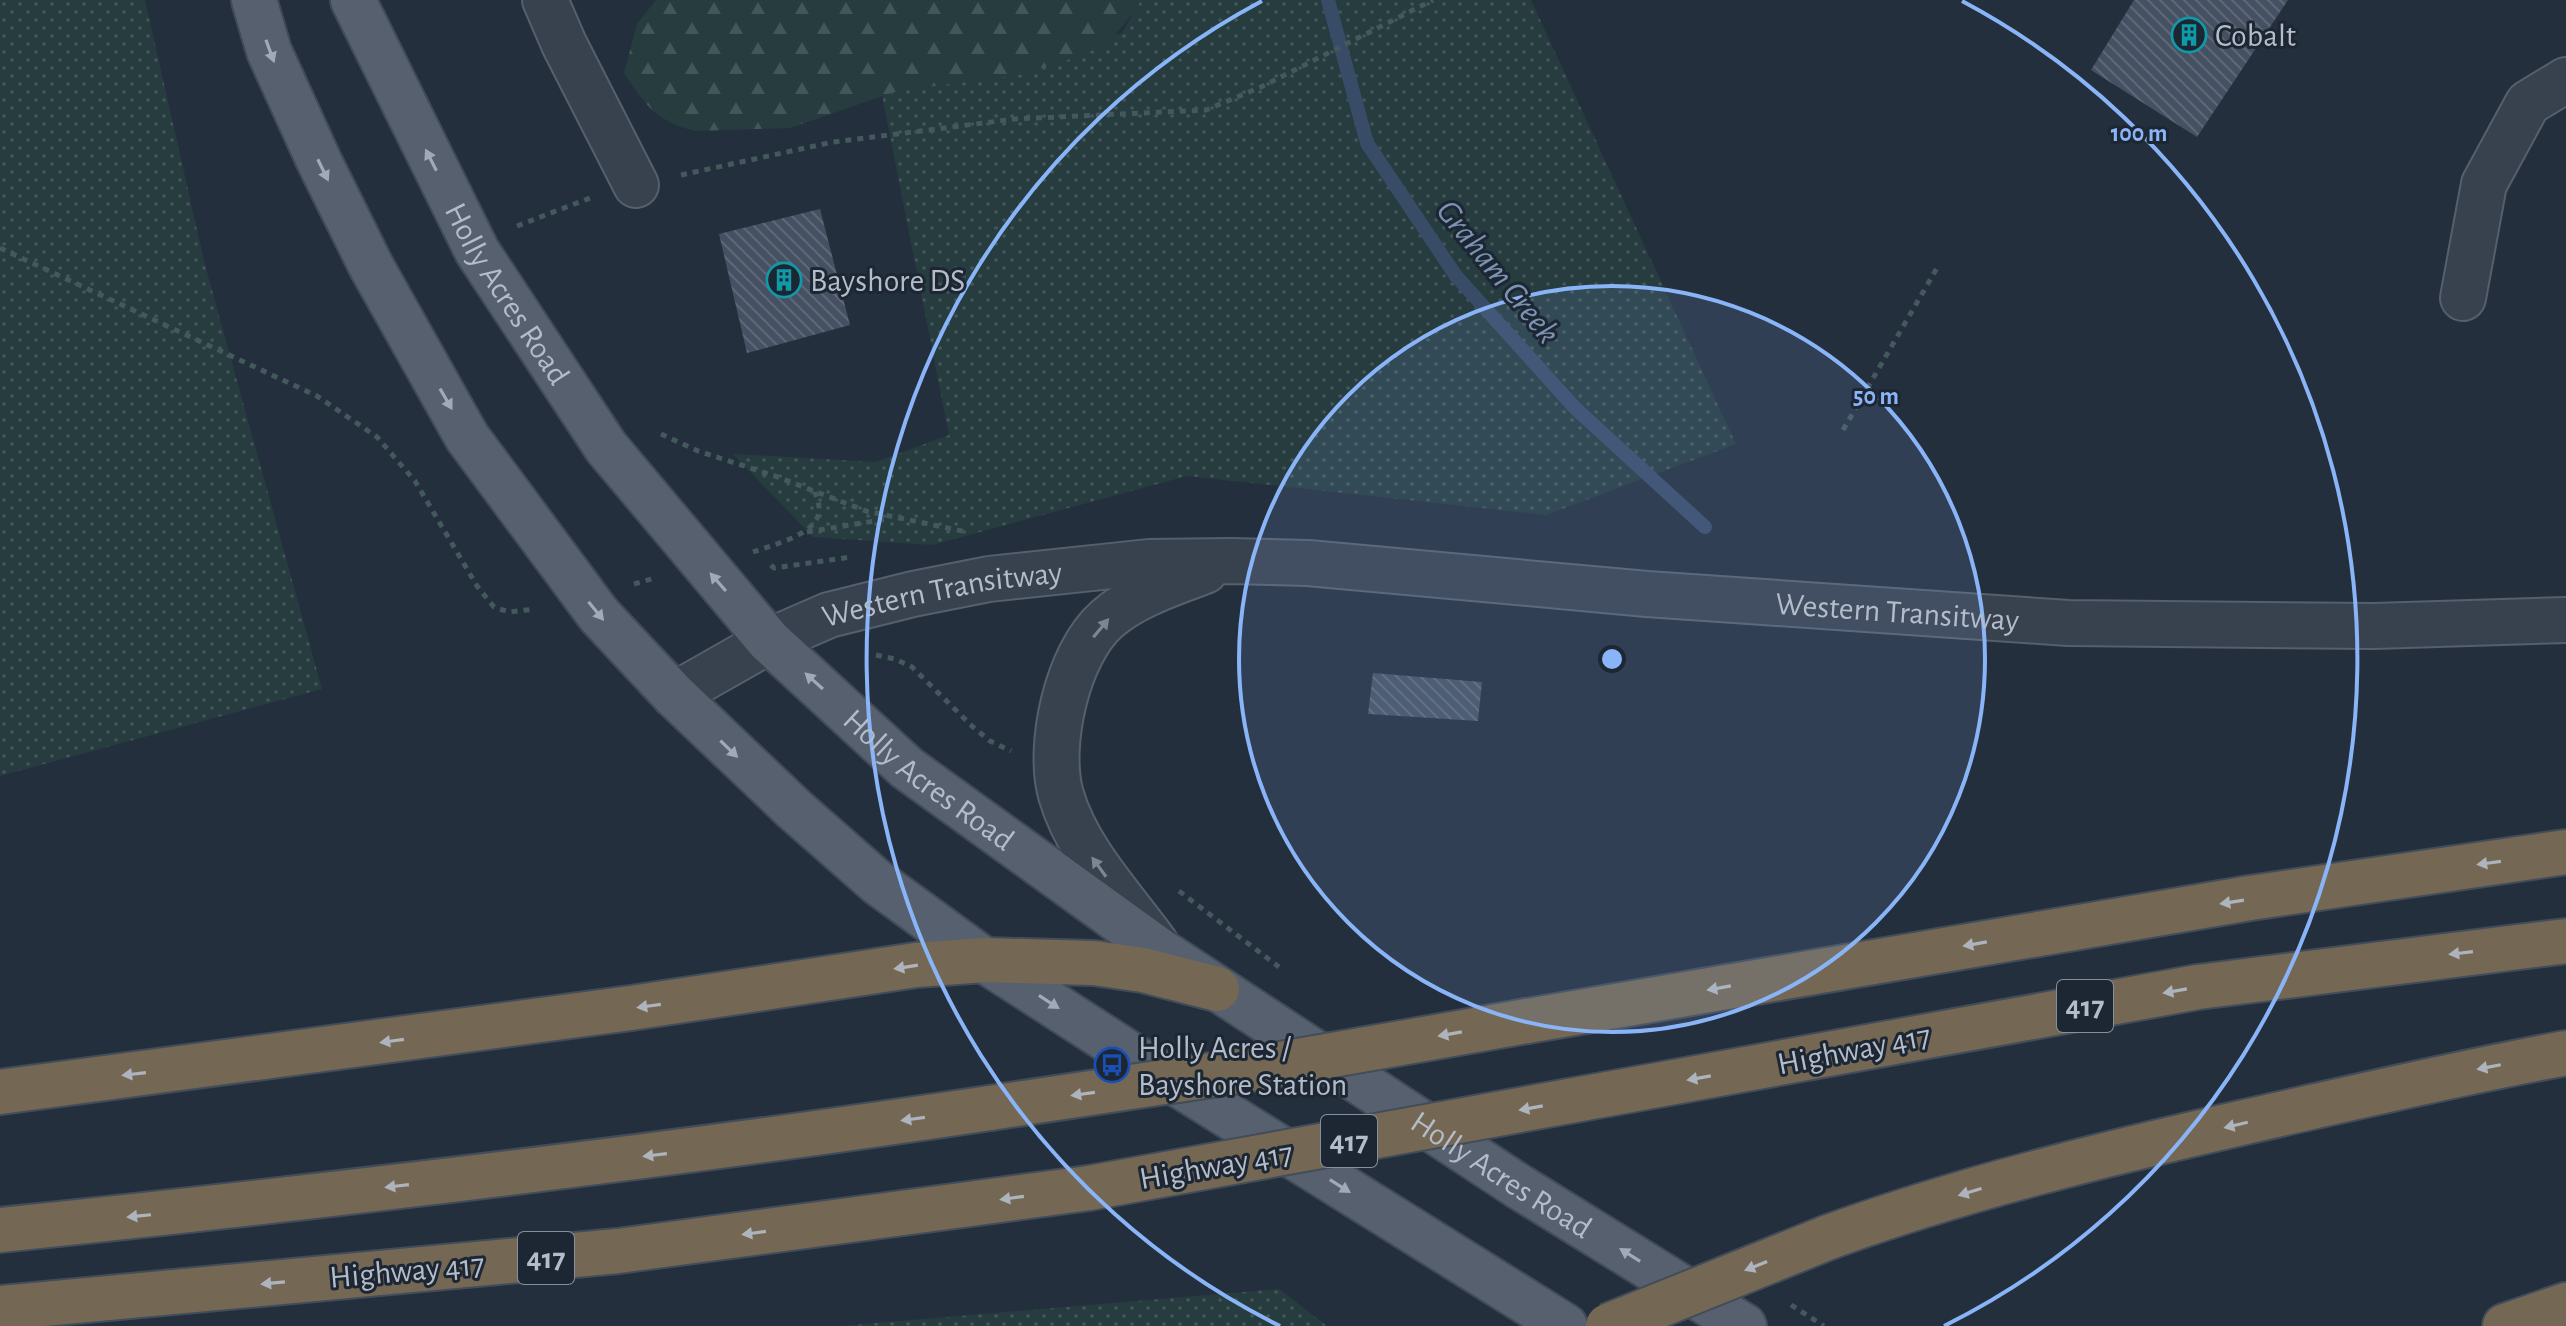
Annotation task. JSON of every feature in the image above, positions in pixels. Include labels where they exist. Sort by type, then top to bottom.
[{"type":"highway","points":[[0,1230],[720,1147],[990,1108],[1258,1068],[2250,898],[2566,852]]},
{"type":"highway","name":"Highway 417","points":[[0,1308],[618,1251],[1089,1188],[2198,987],[2566,941]]},
{"type":"highway","points":[[0,1092],[616,1011],[916,965],[984,960],[1094,963],[1143,970],[1217,989]]},
{"type":"highway","points":[[1608,1326],[1829,1237],[2045,1169],[2477,1070],[2566,1053]]},
{"type":"highway","points":[[2505,1326],[2566,1305]]},
{"type":"main road","points":[[254,0],[269,51],[290,100],[371,266],[467,437],[599,615],[674,695],[865,872],[984,960],[1565,1326]]},
{"type":"main road","name":"Holly Acres Road","points":[[353,0],[477,251],[606,447],[769,641],[907,768],[1162,952],[1518,1186],[1744,1326]]},
{"type":"street","points":[[545,0],[636,185]]},
{"type":"street","points":[[2463,298],[2484,184],[2528,103],[2566,80]]},
{"type":"street","name":"Western Transitway","points":[[1162,952],[1086,849],[1061,796],[1057,767],[1066,686],[1087,646],[1106,619],[1148,593],[1231,561]]},
{"type":"street","name":"Western Transitway","points":[[674,695],[769,641],[829,615],[989,579],[1149,562],[1308,563],[1647,594],[2068,623],[2374,626],[2566,620]]},
{"type":"path","points":[[514,227],[598,195],[636,185],[848,140],[1015,119],[1206,110],[1261,87],[1433,0]]},
{"type":"path","points":[[0,248],[317,396],[377,437],[415,481],[477,586],[494,607],[509,612],[530,610],[753,552],[802,533],[892,519]]},
{"type":"path","points":[[1843,430],[1937,268]]},
{"type":"path","points":[[657,433],[698,451],[892,519],[972,534]]},
{"type":"path","points":[[802,533],[818,517],[815,492]]},
{"type":"path","points":[[872,654],[912,667],[990,741],[1014,753],[1057,767]]},
{"type":"green space","points":[[0,0],[145,0],[205,265],[322,689],[0,776]]},
{"type":"green space","points":[[656,0],[1141,0],[1107,44],[1019,75],[897,91],[790,128],[695,131],[661,117],[638,94],[624,73],[637,24]]},
{"type":"green space","points":[[1141,0],[1531,0],[1736,444],[1546,515],[1187,476],[932,545],[813,537],[733,454],[876,462],[949,435],[882,95],[1122,33]]},
{"type":"green space","points":[[1279,1289],[1327,1326],[841,1326]]},
{"type":"building","name":"Cobalt","points":[[2134,0],[2288,0],[2197,137],[2091,70]]},
{"type":"building","name":"Bayshore DS","points":[[820,209],[850,325],[747,353],[719,234]]},
{"type":"building","points":[[1373,673],[1482,682],[1478,721],[1368,714]]},
{"type":"waterway","name":"Graham Creek","points":[[1328,0],[1367,143],[1456,276],[1575,408],[1705,527]]},
{"type":"place","name":"Cobalt","points":[[2189,35]]},
{"type":"place","name":"Bayshore DS","points":[[784,280]]},
{"type":"place","name":"Holly Acres / Bayshore Station","points":[[1112,1065]]}]
